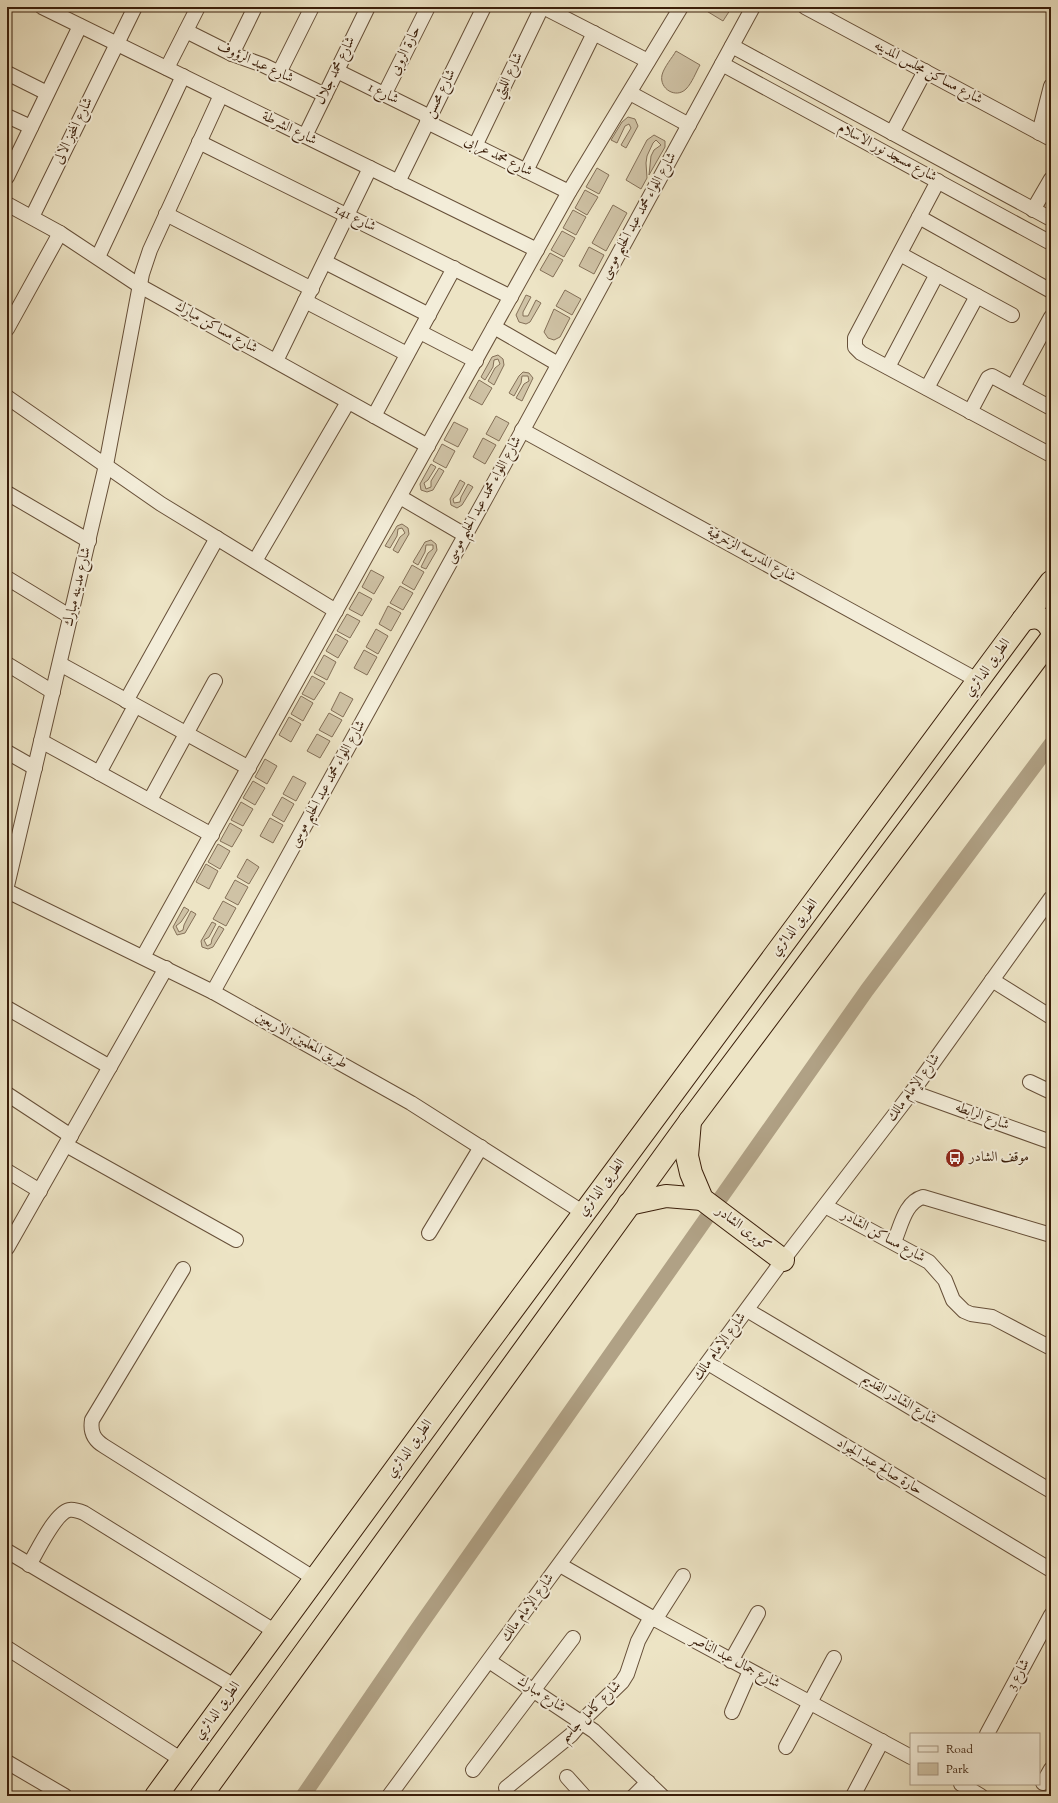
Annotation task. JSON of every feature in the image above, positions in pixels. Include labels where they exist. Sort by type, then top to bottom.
[{"type":"highway","name":"الطريق الدائري","points":[[156,1796],[1051,582]]},
{"type":"highway","points":[[1023,620],[1037,617],[1044,620],[1051,629]]},
{"type":"highway","points":[[201,1796],[629,1204],[1051,639]]},
{"type":"highway","name":"كوبرى الشادر","points":[[690,1121],[687,1156],[691,1173],[702,1198],[784,1260]]},
{"type":"highway","name":"كوبرى الشادر","points":[[629,1204],[666,1196],[702,1198]]},
{"type":"street","name":"شارع الشرطة","points":[[42,7],[537,250]]},
{"type":"street","name":"شارع المخبز الالى","points":[[32,218],[134,7]]},
{"type":"street","points":[[167,68],[198,7]]},
{"type":"street","points":[[232,54],[255,7]]},
{"type":"street","points":[[279,73],[312,7]]},
{"type":"street","name":"شارع محمد جلال","points":[[305,136],[368,7]]},
{"type":"street","name":"حارة الروبى","points":[[384,94],[428,7]]},
{"type":"street","name":"شارع محسن","points":[[398,182],[484,7]]},
{"type":"street","points":[[542,7],[648,61]]},
{"type":"street","name":"شارع الليثي","points":[[475,146],[542,7]]},
{"type":"street","name":"شارع اللواء محمد عبد الحليم موسى","points":[[213,992],[465,535],[753,7]]},
{"type":"street","name":"شارع مساكن مجلس المدينه","points":[[805,7],[1045,136]]},
{"type":"street","points":[[143,957],[569,192],[630,93],[679,8]]},
{"type":"street","points":[[7,177],[80,26]]},
{"type":"street","name":"شارع عبد الرؤوف","points":[[186,31],[232,54],[279,73],[325,95]]},
{"type":"street","points":[[526,171],[594,33]]},
{"type":"street","name":"شارع مسجد نور الاسلام","points":[[732,46],[1051,219]]},
{"type":"street","name":"شارع مسجد نور الاسلام","points":[[722,64],[1051,243]]},
{"type":"street","name":"شارع 1","points":[[337,71],[384,94],[429,119]]},
{"type":"street","points":[[892,133],[925,71]]},
{"type":"street","points":[[7,73],[47,93]]},
{"type":"street","points":[[98,257],[182,76]]},
{"type":"street","points":[[1045,136],[1051,86]]},
{"type":"street","points":[[630,93],[689,125]]},
{"type":"street","name":"شارع مدينه مبارك","points":[[7,886],[106,465],[147,256],[221,95]]},
{"type":"street","points":[[7,116],[31,127]]},
{"type":"street","name":"شارع محمد عرابى","points":[[429,119],[475,146],[569,192]]},
{"type":"street","name":"شارع 141","points":[[199,142],[511,297]]},
{"type":"street","points":[[276,361],[370,168]]},
{"type":"street","points":[[1034,210],[1051,179]]},
{"type":"street","points":[[938,181],[854,342],[857,351],[1051,455]]},
{"type":"street","name":"شارع مساكن مبارك","points":[[7,204],[60,233],[140,286],[428,446]]},
{"type":"street","points":[[166,214],[408,354]]},
{"type":"street","points":[[919,217],[1051,291]]},
{"type":"street","points":[[9,321],[60,233]]},
{"type":"street","points":[[900,254],[1012,315]]},
{"type":"street","points":[[325,262],[429,315]]},
{"type":"street","points":[[374,416],[454,268]]},
{"type":"street","points":[[888,367],[937,274]]},
{"type":"street","points":[[927,388],[977,296]]},
{"type":"street","points":[[1013,387],[1051,316]]},
{"type":"street","points":[[494,327],[558,364]]},
{"type":"street","points":[[420,332],[476,361]]},
{"type":"street","points":[[970,412],[989,377],[993,376],[1051,408]]},
{"type":"street","points":[[7,397],[161,504],[336,611]]},
{"type":"street","points":[[255,561],[348,402]]},
{"type":"street","name":"شارع المدرسه الزخرفية","points":[[522,430],[979,681]]},
{"type":"street","points":[[7,493],[89,541]]},
{"type":"street","points":[[400,497],[465,535]]},
{"type":"street","points":[[99,773],[131,703],[217,538]]},
{"type":"street","points":[[7,578],[71,617]]},
{"type":"street","points":[[7,664],[53,692]]},
{"type":"street","points":[[60,664],[249,768]]},
{"type":"street","points":[[150,800],[215,681]]},
{"type":"street","points":[[41,741],[212,834]]},
{"type":"street","points":[[7,752],[35,768]]},
{"type":"street","name":"طريق المعلمين, الاربعين","points":[[7,891],[213,992],[411,1103],[584,1214]]},
{"type":"street","name":"شارع الإمام مالك","points":[[389,1796],[784,1260],[912,1092],[1051,898]]},
{"type":"street","points":[[7,1248],[166,968]]},
{"type":"street","points":[[992,980],[1051,1018]]},
{"type":"street","points":[[7,1008],[110,1067]]},
{"type":"street","points":[[1030,1082],[1051,1092]]},
{"type":"street","name":"شارع الرابطه","points":[[912,1092],[1051,1142]]},
{"type":"street","points":[[7,1094],[68,1140],[236,1240]]},
{"type":"street","points":[[429,1233],[481,1147]]},
{"type":"street","points":[[7,1171],[40,1191]]},
{"type":"street","points":[[894,1242],[909,1206],[915,1200],[924,1197],[1051,1235]]},
{"type":"street","name":"شارع مساكن الشادر","points":[[825,1206],[923,1258],[935,1268],[945,1280],[953,1300],[964,1311],[971,1314],[992,1317],[1051,1348]]},
{"type":"street","points":[[183,1269],[92,1420],[92,1433],[104,1446],[315,1579]]},
{"type":"street","name":"شارع الشادر القديم","points":[[747,1310],[1051,1491]]},
{"type":"street","name":"حارة صالح عبد الجواد","points":[[708,1363],[1051,1570]]},
{"type":"street","points":[[29,1565],[57,1518],[65,1512],[75,1510],[84,1513],[276,1632]]},
{"type":"street","points":[[7,1551],[236,1687]]},
{"type":"street","name":"شارع جمال عبد الناصر","points":[[560,1565],[731,1661],[910,1756]]},
{"type":"street","name":"شارع كامل جاسم","points":[[506,1788],[571,1735],[622,1682],[627,1674],[638,1641],[683,1576]]},
{"type":"street","points":[[731,1661],[758,1613]]},
{"type":"street","name":"شارع 3","points":[[988,1733],[1051,1615]]},
{"type":"street","points":[[473,1770],[573,1638]]},
{"type":"street","points":[[7,1648],[182,1760]]},
{"type":"street","points":[[786,1747],[834,1658]]},
{"type":"street","name":"شارع مبارك","points":[[489,1661],[534,1690],[604,1740],[662,1796]]},
{"type":"street","points":[[732,1712],[750,1671]]},
{"type":"street","points":[[853,1796],[882,1741]]},
{"type":"street","points":[[7,1762],[65,1796]]},
{"type":"street","points":[[1044,1783],[1051,1769]]},
{"type":"street","points":[[567,1777],[584,1796]]},
{"type":"street","points":[[634,1796],[648,1782]]},
{"type":"green space","points":[[700,7],[732,7],[723,21]]},
{"type":"green space","points":[[676,51],[700,65],[688,87],[682,92],[673,93],[663,84],[662,75],[664,69]]},
{"type":"green space","points":[[628,117],[635,119],[638,126],[626,148],[621,145],[631,128],[629,124],[625,126],[617,143],[611,140],[622,122]]},
{"type":"green space","points":[[654,135],[665,141],[665,147],[649,175],[651,156],[654,150],[661,145],[656,140],[653,143],[647,156],[647,178],[641,189],[626,180],[647,140]]},
{"type":"green space","points":[[597,168],[609,175],[599,194],[586,187]]},
{"type":"green space","points":[[585,190],[598,197],[587,215],[575,208]]},
{"type":"green space","points":[[613,205],[627,213],[606,251],[592,243]]},
{"type":"green space","points":[[573,210],[586,217],[576,235],[563,228]]},
{"type":"green space","points":[[562,231],[575,238],[564,257],[551,250]]},
{"type":"green space","points":[[589,247],[604,255],[594,274],[579,266]]},
{"type":"green space","points":[[550,253],[563,260],[553,277],[540,270]]},
{"type":"green space","points":[[565,290],[581,299],[572,315],[556,306]]},
{"type":"green space","points":[[526,295],[531,297],[523,312],[523,316],[528,316],[536,300],[541,303],[530,322],[526,324],[519,322],[516,315]]},
{"type":"green space","points":[[554,309],[570,318],[560,337],[554,340],[548,338],[544,332]]},
{"type":"green space","points":[[498,355],[503,359],[504,365],[494,385],[488,381],[495,368],[500,364],[498,359],[494,360],[493,367],[485,380],[481,377],[492,357]]},
{"type":"green space","points":[[523,372],[529,373],[533,378],[522,401],[516,398],[524,384],[529,381],[528,376],[522,376],[521,383],[514,396],[509,393]]},
{"type":"green space","points":[[479,380],[492,388],[482,405],[469,398]]},
{"type":"green space","points":[[496,416],[509,423],[499,441],[486,434]]},
{"type":"green space","points":[[454,422],[468,429],[458,447],[444,440]]},
{"type":"green space","points":[[483,438],[496,445],[485,464],[473,457]]},
{"type":"green space","points":[[442,444],[455,451],[446,468],[433,461]]},
{"type":"green space","points":[[431,464],[436,467],[428,480],[424,483],[426,489],[431,487],[431,481],[439,468],[444,471],[433,490],[427,492],[421,490],[420,484]]},
{"type":"green space","points":[[460,480],[465,483],[459,494],[453,499],[454,503],[460,502],[468,484],[473,487],[462,505],[457,508],[451,505],[450,499]]},
{"type":"green space","points":[[402,524],[408,528],[409,534],[398,553],[393,550],[400,537],[405,533],[402,528],[398,529],[397,536],[390,548],[385,546],[397,526]]},
{"type":"green space","points":[[431,540],[436,544],[437,550],[426,569],[421,567],[428,553],[433,549],[433,545],[426,545],[425,552],[418,565],[413,562],[425,542]]},
{"type":"green space","points":[[412,565],[424,572],[414,590],[402,583]]},
{"type":"green space","points":[[371,570],[384,577],[374,594],[362,587]]},
{"type":"green space","points":[[400,586],[413,593],[403,610],[390,603]]},
{"type":"green space","points":[[359,592],[372,599],[362,616],[349,609]]},
{"type":"green space","points":[[388,606],[401,613],[391,631],[379,624]]},
{"type":"green space","points":[[347,614],[360,621],[350,638],[337,631]]},
{"type":"green space","points":[[376,629],[388,636],[378,654],[366,647]]},
{"type":"green space","points":[[336,634],[348,641],[338,658],[326,651]]},
{"type":"green space","points":[[364,650],[377,657],[367,675],[354,668]]},
{"type":"green space","points":[[324,655],[336,662],[327,680],[314,673]]},
{"type":"green space","points":[[312,676],[325,683],[314,700],[302,694]]},
{"type":"green space","points":[[340,692],[353,699],[343,717],[331,710]]},
{"type":"green space","points":[[301,696],[313,703],[303,721],[291,714]]},
{"type":"green space","points":[[329,713],[342,720],[332,737],[319,730]]},
{"type":"green space","points":[[289,717],[301,724],[291,742],[279,735]]},
{"type":"green space","points":[[317,734],[330,741],[320,758],[307,751]]},
{"type":"green space","points":[[265,759],[277,766],[267,784],[255,777]]},
{"type":"green space","points":[[293,776],[306,783],[296,801],[283,794]]},
{"type":"green space","points":[[253,781],[265,788],[255,805],[243,798]]},
{"type":"green space","points":[[282,797],[294,804],[284,822],[272,815]]},
{"type":"green space","points":[[241,802],[253,809],[243,826],[231,820]]},
{"type":"green space","points":[[270,818],[283,825],[273,843],[260,836]]},
{"type":"green space","points":[[230,823],[242,830],[232,847],[220,841]]},
{"type":"green space","points":[[218,844],[230,851],[220,869],[208,862]]},
{"type":"green space","points":[[247,859],[259,867],[249,884],[237,877]]},
{"type":"green space","points":[[206,864],[218,871],[209,889],[196,882]]},
{"type":"green space","points":[[235,880],[248,887],[238,905],[225,898]]},
{"type":"green space","points":[[223,901],[236,908],[226,926],[213,919]]},
{"type":"green space","points":[[184,907],[189,910],[181,922],[176,926],[179,932],[183,930],[191,911],[196,914],[185,933],[177,935],[173,927]]},
{"type":"green space","points":[[212,922],[216,924],[209,937],[204,940],[207,946],[211,944],[219,926],[224,929],[213,947],[208,949],[202,947],[201,941]]},
{"type":"waterway","points":[[303,1796],[416,1631],[867,990],[1051,744]]},
{"type":"place","name":"موقف الشادر","points":[[955,1158]]}]
